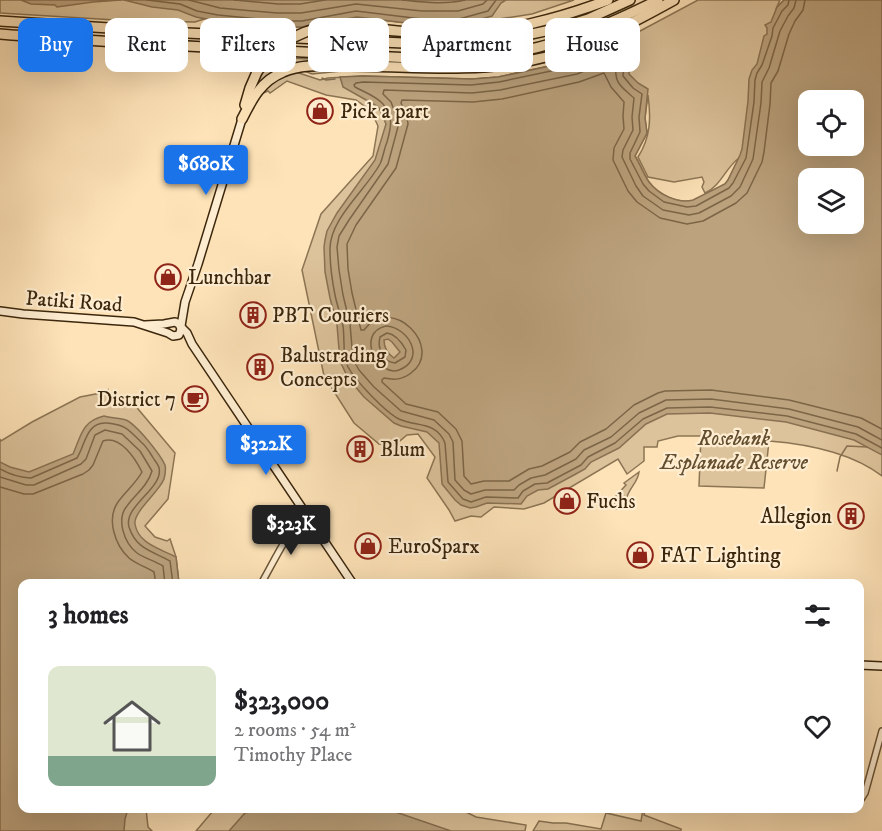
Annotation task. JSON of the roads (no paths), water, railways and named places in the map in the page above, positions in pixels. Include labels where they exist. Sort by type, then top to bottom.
[{"type":"highway","points":[[242,119],[250,88],[257,72],[266,60],[297,35],[317,28],[349,26],[424,34],[453,34],[546,20],[608,0]]},
{"type":"highway","points":[[0,21],[187,33],[446,45],[494,42],[555,29],[630,0]]},
{"type":"highway","points":[[0,34],[123,43],[469,58],[520,51],[564,40],[600,27],[658,0]]},
{"type":"highway","points":[[242,119],[258,91],[267,81],[284,71],[301,67],[341,66],[453,69],[490,67],[528,61],[556,55],[596,41],[674,0]]},
{"type":"main road","points":[[185,302],[166,328],[173,336],[180,329],[185,302],[242,119]]},
{"type":"main road","name":"Patiki Road","points":[[0,311],[134,322],[168,333]]},
{"type":"main road","points":[[171,322],[178,323],[180,329],[187,333],[192,344],[350,579]]},
{"type":"main road","name":"Patiki Road","points":[[145,325],[171,322]]},
{"type":"main road","points":[[864,665],[882,666]]},
{"type":"street","points":[[264,579],[294,527],[306,514]]},
{"type":"street","points":[[864,795],[882,731]]},
{"type":"water","points":[[21,0],[121,0],[57,7],[31,4]]},
{"type":"water","points":[[124,0],[506,0],[492,16],[485,18],[401,18],[401,22],[389,21],[389,18],[308,18],[308,26],[303,27],[296,27],[296,18],[201,18],[178,10]]},
{"type":"water","points":[[784,0],[882,0],[882,455],[854,440],[786,422],[710,413],[667,414],[646,424],[619,448],[591,462],[585,469],[548,489],[538,490],[527,496],[521,504],[487,503],[470,508],[461,505],[442,484],[439,443],[427,432],[394,423],[364,397],[348,378],[340,361],[337,325],[325,272],[325,240],[327,231],[337,213],[375,160],[386,124],[379,108],[343,87],[340,77],[472,79],[533,72],[533,70],[545,67],[545,72],[629,72],[638,83],[648,89],[645,118],[647,133],[635,156],[649,182],[658,191],[669,197],[687,201],[725,184],[740,155],[749,79],[757,64],[764,36],[767,34],[765,25],[771,22],[777,7]],"holes":[[[388,339],[400,352],[394,358],[385,345],[384,340]]]},
{"type":"water","points":[[104,416],[124,419],[131,423],[148,440],[165,465],[164,479],[138,514],[135,524],[137,531],[145,541],[176,557],[179,579],[18,579],[18,813],[127,813],[124,831],[0,831],[0,462],[29,472],[73,454],[87,425]]},
{"type":"water","points":[[245,813],[399,813],[451,831],[229,831]]},
{"type":"waterway","points":[[322,78],[335,79]]},
{"type":"waterway","points":[[837,471],[840,457],[847,446],[867,447]]},
{"type":"place","name":"Pick a part","points":[[320,111]]},
{"type":"place","name":"Lunchbar","points":[[168,277]]},
{"type":"place","name":"PBT Couriers","points":[[253,315]]},
{"type":"place","name":"Balustrading Concepts","points":[[260,367]]},
{"type":"place","name":"District 7","points":[[195,399]]},
{"type":"place","name":"Blum","points":[[360,449]]},
{"type":"place","name":"Fuchs","points":[[567,501]]},
{"type":"place","name":"Allegion","points":[[851,516]]},
{"type":"place","name":"EuroSparx","points":[[368,546]]},
{"type":"place","name":"FAT Lighting","points":[[640,555]]},
{"type":"park label","name":"Rosebank Esplanade Reserve","points":[[734,450]]}]
